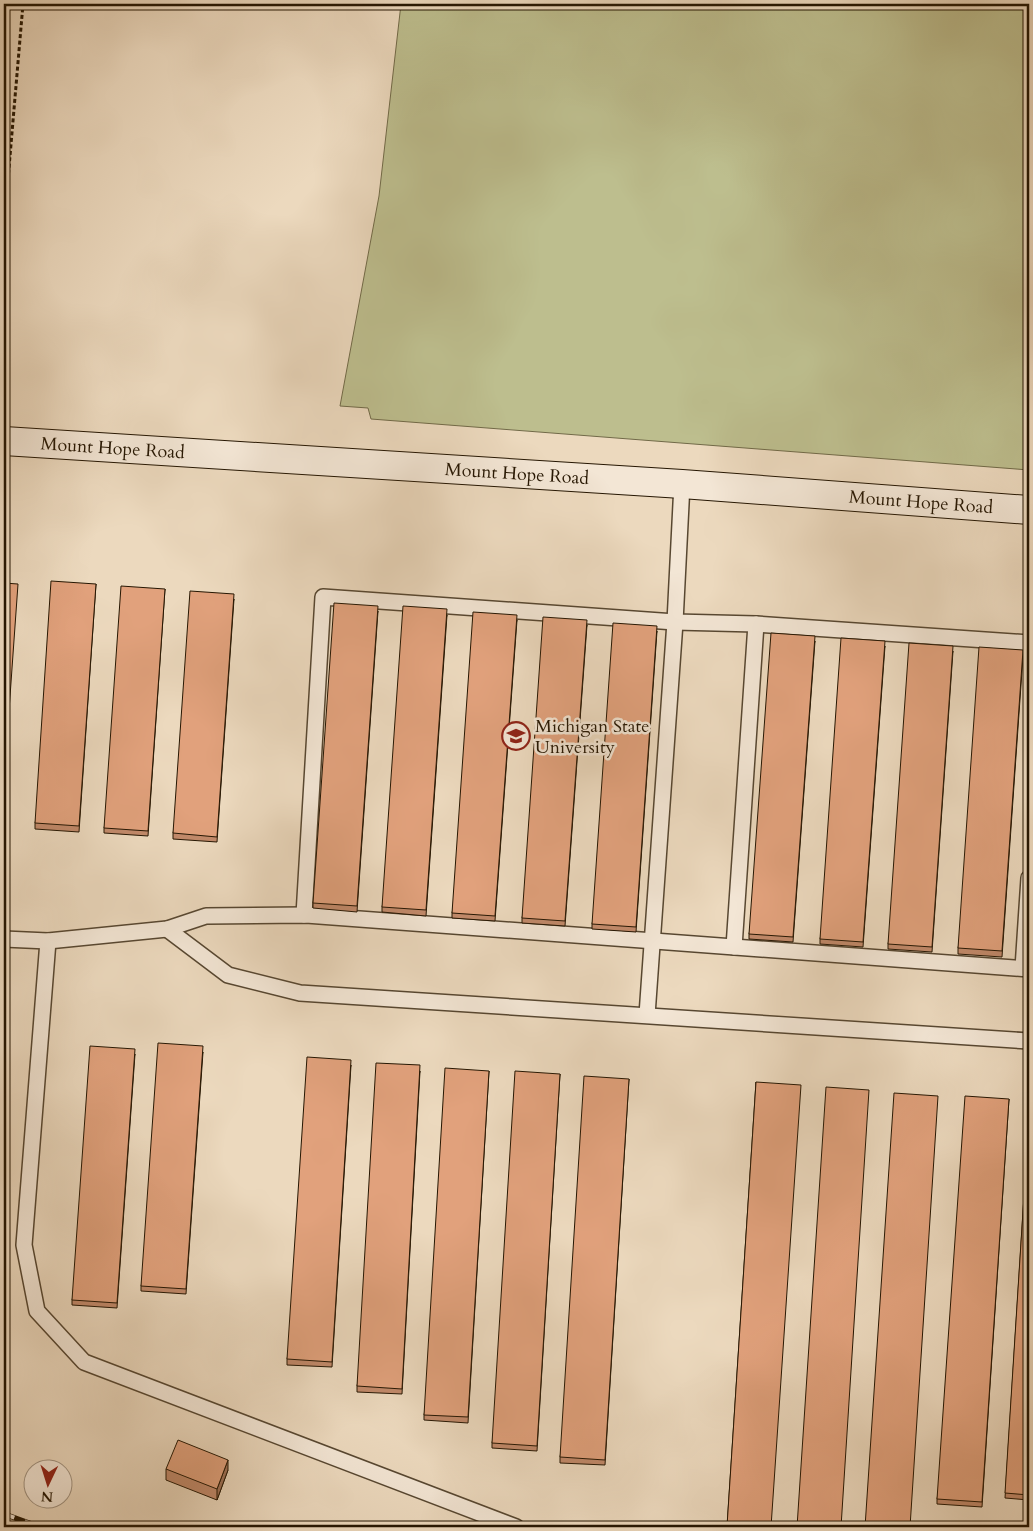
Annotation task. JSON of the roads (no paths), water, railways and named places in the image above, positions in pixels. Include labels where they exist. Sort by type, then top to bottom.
[{"type":"street","name":"Mount Hope Road","points":[[4,441],[682,484],[1029,510]]},
{"type":"lane","points":[[647,1016],[675,622],[682,484]]},
{"type":"lane","points":[[304,915],[323,597],[675,622],[756,624],[1029,643]]},
{"type":"lane","points":[[734,947],[756,624]]},
{"type":"lane","points":[[4,940],[48,941],[167,929],[206,916],[304,915],[1026,969],[1029,878]]},
{"type":"lane","points":[[167,929],[228,975],[300,993],[1029,1041]]},
{"type":"lane","points":[[48,941],[24,1245],[37,1311],[84,1362],[516,1527]]},
{"type":"railway","points":[[4,1514],[40,1527]]},
{"type":"place","name":"Michigan State University","points":[[516,736]]}]
